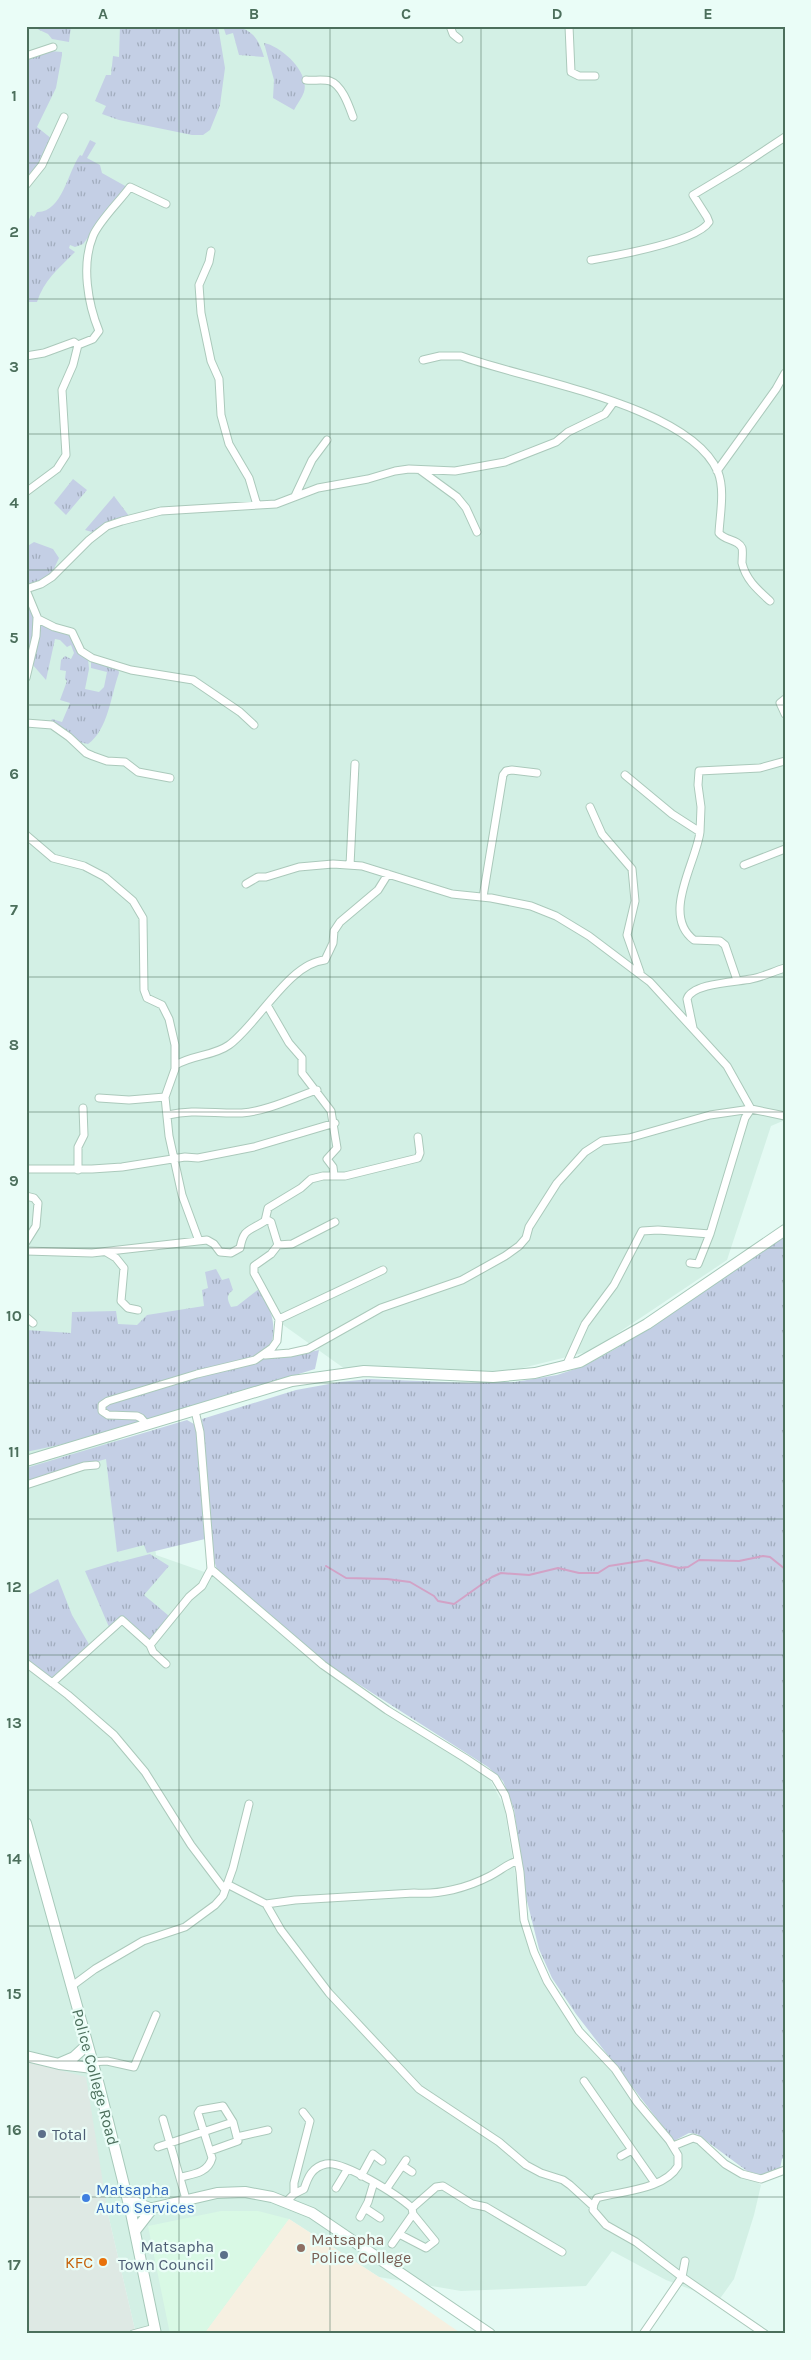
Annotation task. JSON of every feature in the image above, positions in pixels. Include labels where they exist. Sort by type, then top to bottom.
[{"type":"street","points":[[450,26],[453,34],[459,39]]},
{"type":"street","points":[[569,26],[571,72],[579,76],[595,76]]},
{"type":"street","points":[[26,56],[53,48]]},
{"type":"street","points":[[306,80],[328,80],[333,83],[348,105],[353,117]]},
{"type":"street","points":[[26,185],[42,165],[64,117]]},
{"type":"street","points":[[591,260],[640,251],[700,230],[708,222],[707,216],[693,195],[785,137]]},
{"type":"street","points":[[78,345],[93,339],[99,332],[89,297],[88,256],[93,236],[130,187],[166,204]]},
{"type":"street","points":[[211,251],[209,262],[199,285],[198,297],[211,361],[221,386],[221,415],[229,444],[249,478],[257,505]]},
{"type":"street","points":[[26,356],[44,353],[74,342],[78,345]]},
{"type":"street","points":[[26,492],[57,469],[66,455],[62,390],[74,366],[78,345]]},
{"type":"street","points":[[423,360],[440,356],[461,356],[636,410],[671,426],[693,440],[708,454],[717,471],[721,486],[720,533],[722,537],[737,543],[742,548],[744,569],[750,581],[770,601]]},
{"type":"street","points":[[717,471],[776,389],[785,373]]},
{"type":"street","points":[[26,678],[36,636],[37,618],[26,590],[52,577],[89,540],[107,526],[161,511],[276,504],[318,488],[368,479],[395,471],[455,471],[479,468],[530,454],[595,420],[609,410],[613,403]]},
{"type":"street","points":[[295,496],[312,460],[327,440]]},
{"type":"street","points":[[420,470],[457,496],[466,508],[477,532]]},
{"type":"street","points":[[37,618],[54,627],[72,632],[81,652],[92,658],[131,670],[193,680],[240,712],[254,725]]},
{"type":"street","points":[[785,699],[780,703],[785,714]]},
{"type":"street","points":[[26,723],[52,725],[69,737],[86,753],[107,761],[124,762],[138,772],[170,778]]},
{"type":"street","points":[[738,980],[724,945],[720,941],[694,940],[683,927],[679,913],[700,832],[702,807],[698,785],[699,771],[752,769],[785,761]]},
{"type":"street","points":[[350,865],[356,764]]},
{"type":"street","points":[[483,897],[503,775],[506,771],[512,770],[537,773]]},
{"type":"street","points":[[625,775],[672,814],[700,832]]},
{"type":"street","points":[[590,807],[602,834],[632,870],[635,901],[627,935],[640,972]]},
{"type":"street","points":[[26,835],[52,858],[84,866],[105,877],[134,901],[143,918],[144,990],[147,998],[162,1006],[169,1019],[175,1045],[176,1065],[166,1097],[173,1159],[184,1203],[199,1241]]},
{"type":"street","points":[[744,865],[785,850]]},
{"type":"street","points":[[246,884],[258,877],[266,877],[299,867],[333,864],[350,865],[388,874],[452,894],[483,897],[531,906],[556,916],[589,936],[640,972],[728,1066],[751,1109]]},
{"type":"street","points":[[176,1065],[188,1058],[228,1046],[249,1028],[267,1004],[300,972],[325,960],[333,944],[334,931],[340,922],[378,890],[388,874]]},
{"type":"street","points":[[693,1029],[687,999],[693,991],[723,982],[752,979],[785,968]]},
{"type":"street","points":[[267,1004],[289,1043],[302,1058],[302,1073],[317,1090],[331,1111],[335,1124],[337,1148],[327,1159],[333,1167],[334,1175]]},
{"type":"street","points":[[168,1115],[185,1111],[241,1113],[317,1090]]},
{"type":"street","points":[[99,1098],[129,1100],[166,1097]]},
{"type":"street","points":[[78,1170],[78,1147],[84,1136],[83,1108]]},
{"type":"street","points":[[690,1263],[698,1264],[710,1234],[746,1118],[751,1109]]},
{"type":"street","points":[[147,1426],[137,1416],[108,1415],[102,1411],[102,1405],[108,1401],[180,1379],[249,1362],[265,1355],[308,1349],[381,1308],[462,1280],[519,1246],[526,1238],[529,1227],[557,1183],[585,1152],[602,1141],[629,1138],[710,1115],[751,1109],[785,1116]]},
{"type":"street","points":[[26,1169],[78,1170],[198,1158],[254,1147],[335,1124]]},
{"type":"street","points":[[26,1251],[63,1253],[106,1252],[207,1240],[214,1244],[220,1252],[232,1253],[240,1248],[241,1238],[245,1231],[266,1219],[268,1208],[301,1188],[311,1179],[334,1175],[345,1176],[418,1158],[420,1153],[418,1137]]},
{"type":"street","points":[[26,1196],[34,1198],[38,1203],[36,1226],[26,1242]]},
{"type":"street","points":[[266,1219],[271,1222],[278,1245]]},
{"type":"street","points":[[265,1355],[277,1341],[279,1319],[254,1274],[254,1266],[271,1254],[278,1245],[292,1244],[335,1222]]},
{"type":"street","points":[[566,1366],[585,1324],[614,1285],[642,1231],[658,1230],[710,1234]]},
{"type":"street","points":[[26,1461],[292,1381],[364,1372],[493,1377],[535,1372],[580,1362],[647,1324],[785,1230]]},
{"type":"street","points":[[106,1252],[116,1258],[124,1268],[121,1301],[128,1308],[138,1310]]},
{"type":"street","points":[[279,1319],[384,1270]]},
{"type":"street","points":[[26,1317],[33,1323]]},
{"type":"street","points":[[150,1645],[189,1598],[202,1586],[210,1569],[199,1428],[195,1411]]},
{"type":"street","points":[[26,1485],[84,1466],[96,1465]]},
{"type":"street","points":[[210,1569],[323,1665],[387,1710],[495,1778],[504,1795],[510,1813],[528,1936],[547,1981],[579,2031],[615,2069],[678,2155],[678,2166],[670,2176],[655,2183],[619,2194],[597,2198],[593,2206]]},
{"type":"street","points":[[52,1683],[122,1620],[150,1645],[153,1652],[166,1664]]},
{"type":"street","points":[[26,1662],[114,1735],[146,1772],[191,1845],[226,1887],[266,1904],[295,1900],[414,1893],[428,1894],[476,1883],[517,1861]]},
{"type":"street","points":[[72,1986],[95,1969],[144,1941],[171,1934],[198,1919],[215,1905],[226,1887],[249,1804]]},
{"type":"street","name":"Police College Road","points":[[26,1823],[99,2085],[135,2231],[155,2331]]},
{"type":"street","points":[[266,1904],[281,1930],[329,1994],[419,2089],[499,2142],[526,2165],[540,2173],[562,2180],[593,2206],[597,2217],[606,2225],[636,2242],[682,2277],[765,2334]]},
{"type":"street","points":[[26,2056],[59,2064],[92,2065],[107,2061],[134,2067],[156,2015]]},
{"type":"street","points":[[59,2064],[74,2057],[87,2045]]},
{"type":"street","points":[[584,2081],[655,2183]]},
{"type":"street","points":[[180,2177],[207,2168],[212,2158],[198,2112],[223,2106],[234,2122],[237,2142],[210,2151]]},
{"type":"street","points":[[294,2194],[294,2183],[310,2121],[303,2112]]},
{"type":"street","points":[[163,2119],[186,2199]]},
{"type":"street","points":[[158,2147],[234,2122]]},
{"type":"street","points":[[237,2137],[268,2130]]},
{"type":"street","points":[[673,2146],[692,2138],[699,2140],[724,2164],[742,2174],[761,2179],[785,2170]]},
{"type":"street","points":[[620,2156],[632,2150]]},
{"type":"street","points":[[361,2176],[373,2154],[382,2161]]},
{"type":"street","points":[[285,2203],[294,2194],[304,2189],[309,2175],[317,2167],[333,2163],[387,2188],[413,2211],[435,2241],[426,2248],[399,2234]]},
{"type":"street","points":[[387,2188],[405,2163],[412,2172]]},
{"type":"street","points":[[336,2188],[347,2170]]},
{"type":"street","points":[[360,2217],[374,2182]]},
{"type":"street","points":[[392,2244],[413,2211],[436,2187],[443,2186],[472,2204],[486,2208],[562,2252]]},
{"type":"street","points":[[125,2191],[137,2203],[152,2209]]},
{"type":"street","points":[[131,2214],[186,2199],[217,2193],[245,2192],[272,2197],[312,2213],[490,2334]]},
{"type":"street","points":[[360,2196],[366,2205],[380,2218]]},
{"type":"street","points":[[135,2231],[152,2209]]},
{"type":"street","points":[[643,2334],[682,2277],[686,2262]]},
{"type":"street","points":[[133,2334],[155,2331]]},
{"type":"shaded area","points":[[26,26],[785,26],[785,1120],[771,1126],[727,1260],[591,1351],[506,1372],[345,1369],[258,1307],[26,1351]]},
{"type":"shaded area","points":[[26,1383],[35,1432],[144,1442],[156,1555],[213,1575],[321,1667],[487,1774],[504,1806],[523,1922],[538,1970],[590,2044],[671,2145],[693,2137],[761,2185],[754,2215],[734,2279],[719,2300],[666,2280],[612,2251],[586,2286],[461,2291],[379,2277],[289,2219],[204,2334],[136,2334],[108,2214],[26,2061]]},
{"type":"shaded area","points":[[26,2061],[86,2077],[108,2214],[136,2334],[26,2334]]},
{"type":"shaded area","points":[[221,2211],[258,2211],[289,2219],[204,2334],[170,2334],[148,2226]]},
{"type":"shaded area","name":"Matsapha Police College","points":[[289,2219],[379,2277],[462,2334],[204,2334]]},
{"type":"green space","points":[[31,26],[71,26],[69,42],[52,39],[48,34]]},
{"type":"green space","points":[[120,26],[218,26],[225,68],[220,105],[210,130],[203,135],[192,135],[119,120],[102,114],[106,106],[95,101],[106,75],[111,75],[113,56],[119,57]]},
{"type":"green space","points":[[223,26],[239,27],[250,32],[258,42],[264,57],[239,55],[233,33],[226,35]]},
{"type":"green space","points":[[264,43],[271,45],[286,55],[293,61],[303,76],[304,92],[294,110],[273,98],[274,80]]},
{"type":"green space","points":[[50,51],[62,52],[62,55],[56,88],[37,127],[52,139],[38,167],[26,184],[26,58]]},
{"type":"green space","points":[[90,140],[96,143],[87,158],[100,165],[102,173],[127,187],[83,244],[75,247],[70,245],[69,248],[75,252],[48,281],[37,302],[26,302],[26,226],[31,215],[34,217],[37,212],[53,206]]},
{"type":"green space","points":[[73,479],[87,490],[66,515],[54,503]]},
{"type":"green space","points":[[114,496],[129,516],[118,518],[92,532],[85,530]]},
{"type":"green space","points":[[34,542],[53,549],[59,558],[51,575],[26,586],[26,547]]},
{"type":"green space","points":[[30,607],[35,625],[26,668],[26,613],[28,613]]},
{"type":"green space","points":[[38,623],[69,634],[88,658],[89,669],[85,689],[99,692],[104,687],[107,672],[91,668],[91,659],[118,667],[119,673],[108,712],[95,738],[88,744],[79,742],[51,723],[52,719],[62,722],[70,703],[60,700],[67,681],[65,679],[66,671],[60,670],[61,660],[65,656],[71,659],[74,653],[71,645],[67,647],[60,640],[55,639],[46,680],[32,664]]},
{"type":"green space","points":[[785,1236],[785,2157],[782,2159],[780,2169],[761,2175],[747,2171],[697,2134],[689,2133],[674,2141],[576,2014],[552,1978],[539,1949],[526,1897],[514,1809],[503,1781],[488,1767],[327,1664],[217,1570],[212,1553],[202,1419],[296,1390],[340,1382],[369,1379],[469,1383],[515,1382],[557,1375],[584,1366],[617,1348]]},
{"type":"green space","points":[[216,1269],[222,1280],[229,1278],[233,1290],[228,1297],[231,1307],[237,1306],[259,1289],[269,1308],[273,1322],[273,1338],[269,1358],[292,1356],[319,1350],[315,1369],[82,1440],[26,1452],[26,1330],[71,1333],[72,1312],[116,1311],[118,1324],[137,1325],[147,1315],[204,1306],[202,1290],[208,1288],[205,1272]]},
{"type":"green space","points":[[187,1420],[194,1424],[197,1434],[205,1539],[147,1553],[144,1545],[117,1552],[106,1459],[26,1481],[26,1468]]},
{"type":"green space","points":[[150,1554],[169,1566],[144,1595],[169,1616],[149,1640],[122,1617],[109,1627],[85,1571]]},
{"type":"green space","points":[[58,1579],[72,1615],[90,1646],[51,1681],[26,1660],[26,1596]]},
{"type":"waterway","points":[[326,1566],[346,1578],[387,1579],[410,1582],[434,1596],[438,1601],[454,1604],[492,1577],[501,1573],[529,1575],[558,1568],[579,1573],[598,1573],[609,1566],[647,1560],[679,1568],[688,1567],[699,1560],[739,1561],[763,1556],[770,1557],[785,1569]]},
{"type":"place","name":"Total","points":[[42,2134]]},
{"type":"place","name":"Matsapha Auto Services","points":[[86,2198]]},
{"type":"place","name":"Matsapha Police College","points":[[301,2248]]},
{"type":"place","name":"Matsapha Town Council","points":[[224,2255]]},
{"type":"place","name":"KFC","points":[[103,2262]]}]
